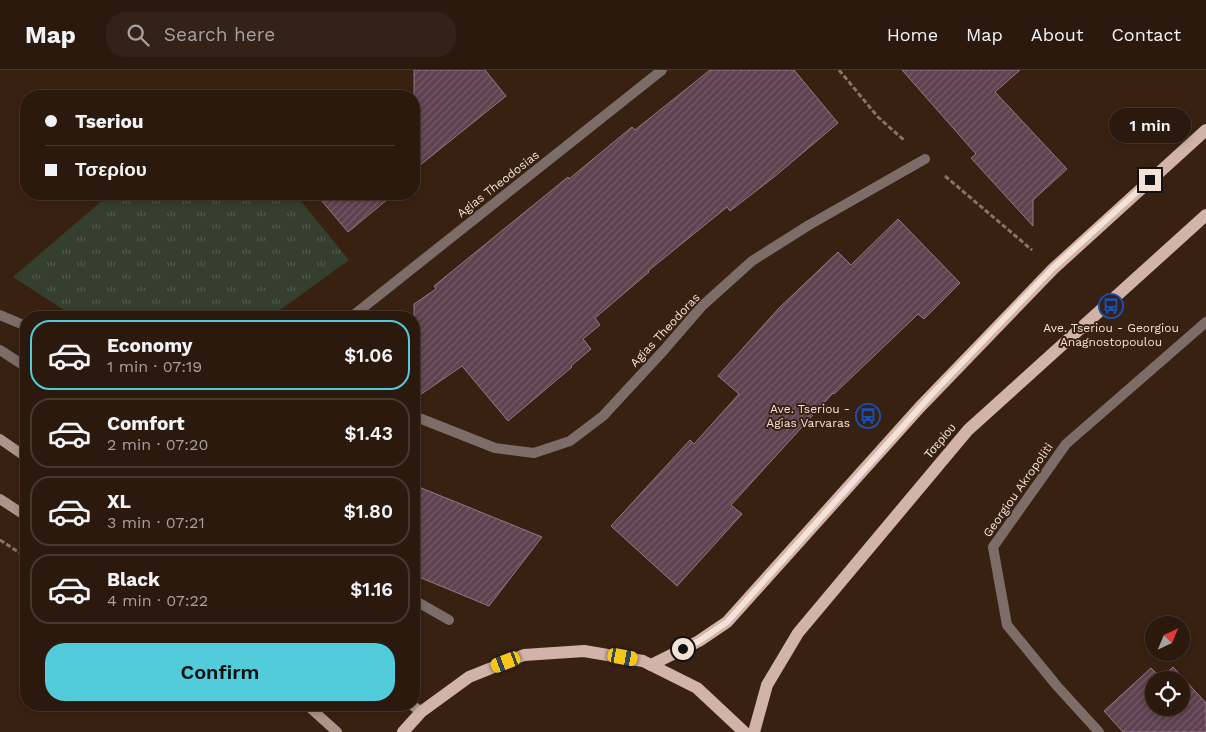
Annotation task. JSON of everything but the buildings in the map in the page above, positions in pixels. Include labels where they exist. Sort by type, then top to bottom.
[{"type":"main road","points":[[651,665],[699,641],[727,622],[920,407],[1053,268],[1206,130]]},
{"type":"main road","name":"Τσερίου","points":[[754,732],[768,684],[798,633],[968,430],[1206,215]]},
{"type":"main road","points":[[0,439],[20,453]]},
{"type":"main road","points":[[0,499],[20,512]]},
{"type":"main road","points":[[420,706],[469,677],[524,655],[584,650],[643,661],[696,688],[744,732]]},
{"type":"main road","points":[[314,711],[337,732]]},
{"type":"main road","points":[[404,732],[414,711]]},
{"type":"street","name":"Agias Theodosias","points":[[359,311],[662,70]]},
{"type":"street","name":"Agias Theodoras","points":[[420,418],[495,448],[534,453],[570,442],[603,416],[702,306],[752,261],[809,225],[925,159]]},
{"type":"street","points":[[0,316],[20,324]]},
{"type":"street","name":"Georgiou Akropoliti","points":[[1099,732],[1007,625],[993,547],[1066,444],[1206,322]]},
{"type":"street","points":[[0,350],[20,362]]},
{"type":"street","points":[[420,603],[449,620]]},
{"type":"path","points":[[0,540],[20,553]]},
{"type":"green space","points":[[103,200],[300,200],[349,260],[279,311],[66,311],[13,277]]},
{"type":"place","name":"Ave. Tseriou - Georgiou Anagnostopoulou","points":[[1111,306]]},
{"type":"place","name":"Ave. Tseriou - Agias Varvaras","points":[[868,416]]},
{"type":"route","points":[[683,649],[699,641],[727,622],[933,393],[1053,268],[1150,180]]}]
